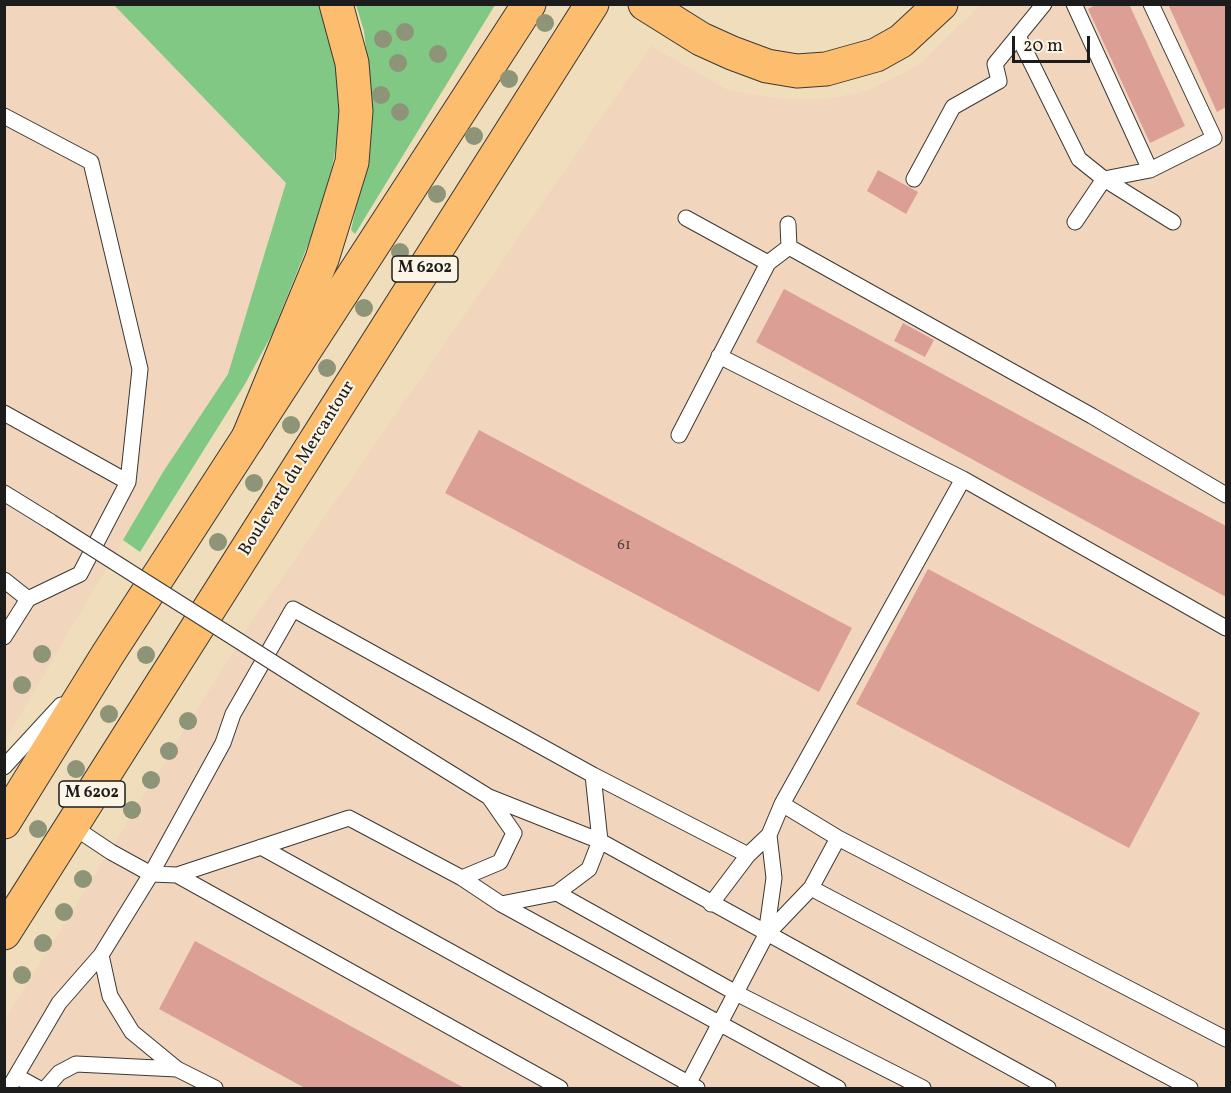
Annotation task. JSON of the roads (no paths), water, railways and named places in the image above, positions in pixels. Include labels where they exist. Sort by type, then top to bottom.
[{"type":"main road","points":[[248,438],[322,259],[352,162],[357,111],[352,63],[336,4]]},
{"type":"main road","name":"Boulevard du Mercantour","points":[[4,933],[592,4]]},
{"type":"main road","points":[[645,4],[701,39],[732,53],[767,66],[797,71],[826,69],[876,55],[901,41],[941,4]]},
{"type":"main road","name":"M 6202","points":[[4,822],[108,654],[526,9]]},
{"type":"lane","points":[[914,179],[952,107],[999,81],[995,64],[1019,38],[1044,4]]},
{"type":"lane","points":[[1074,4],[1150,170]]},
{"type":"lane","points":[[1075,222],[1104,179],[1150,170],[1214,138],[1151,4]]},
{"type":"lane","points":[[1019,38],[1079,159],[1104,179],[1173,222]]},
{"type":"lane","points":[[4,116],[90,162],[140,369],[128,482],[80,574],[28,599],[4,637]]},
{"type":"lane","points":[[686,218],[768,263]]},
{"type":"lane","points":[[788,224],[789,247]]},
{"type":"lane","points":[[679,435],[768,263],[789,247]]},
{"type":"lane","points":[[789,247],[1092,416],[1227,495]]},
{"type":"lane","points":[[719,356],[963,479],[1227,628]]},
{"type":"lane","points":[[4,413],[128,482]]},
{"type":"lane","points":[[711,904],[748,855],[769,835],[782,804],[963,479]]},
{"type":"lane","points":[[4,493],[489,797],[600,841],[766,935],[1048,1089]]},
{"type":"lane","points":[[4,580],[28,599]]},
{"type":"lane","points":[[38,1089],[13,1082],[59,1003],[100,955],[151,874],[223,743],[233,714],[293,609],[593,775],[748,855]]},
{"type":"lane","points":[[4,767],[108,654]]},
{"type":"lane","points":[[501,904],[557,893],[589,869],[600,841],[593,775]]},
{"type":"lane","points":[[462,878],[500,862],[514,832],[489,797]]},
{"type":"lane","points":[[782,804],[838,838],[1227,1039]]},
{"type":"lane","points":[[72,826],[111,852],[151,874],[177,875],[349,818],[462,878],[501,904],[838,1089]]},
{"type":"lane","points":[[766,935],[774,878],[769,835]]},
{"type":"lane","points":[[261,847],[690,1087],[766,935],[811,888],[838,838]]},
{"type":"lane","points":[[177,875],[560,1089]]},
{"type":"lane","points":[[811,888],[1190,1089]]},
{"type":"lane","points":[[557,893],[736,993],[923,1089]]},
{"type":"lane","points":[[100,955],[110,996],[132,1032],[177,1068],[214,1089]]},
{"type":"lane","points":[[46,1089],[59,1073],[76,1064],[177,1068]]}]
